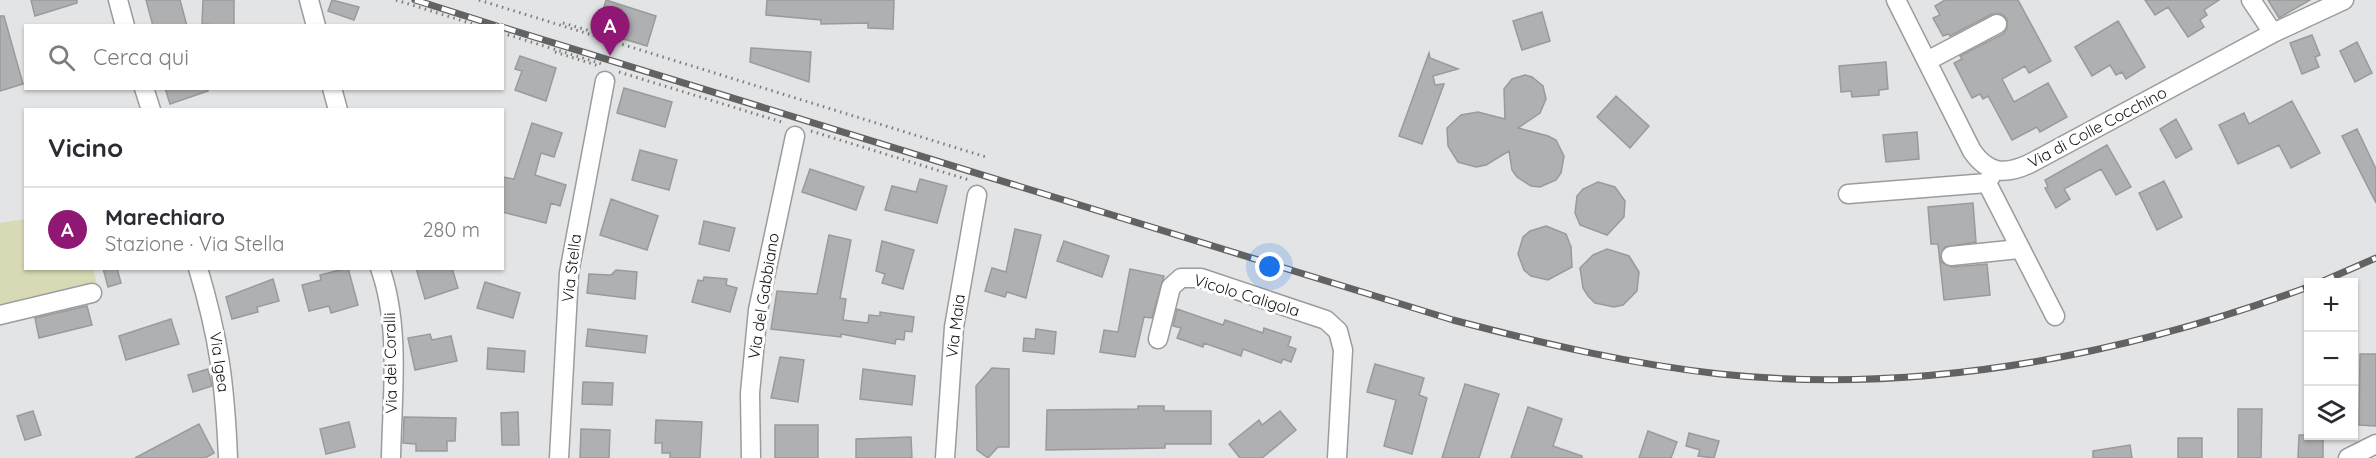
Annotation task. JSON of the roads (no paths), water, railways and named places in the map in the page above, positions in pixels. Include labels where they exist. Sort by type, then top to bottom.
[{"type":"street","points":[[118,0],[124,24]]},
{"type":"street","points":[[309,0],[315,24]]},
{"type":"street","points":[[1896,0],[1972,151],[1990,177],[2019,249],[2055,316]]},
{"type":"street","points":[[2251,0],[2273,33]]},
{"type":"street","name":"Via di Colle Cocchino","points":[[1848,194],[1990,177],[2029,164],[2273,33],[2344,0]]},
{"type":"street","points":[[1927,61],[1997,24]]},
{"type":"street","name":"Via Stella","points":[[559,458],[569,273],[605,81]]},
{"type":"street","points":[[145,90],[149,108]]},
{"type":"street","points":[[333,90],[337,108]]},
{"type":"street","name":"Via del Gabbiano","points":[[751,458],[750,393],[758,310],[795,136]]},
{"type":"street","name":"Via Maia","points":[[945,458],[954,327],[977,195]]},
{"type":"street","points":[[1952,256],[2019,249]]},
{"type":"street","name":"Via Igea","points":[[199,270],[214,322],[221,358],[228,458]]},
{"type":"street","name":"Via dei Coralli","points":[[381,270],[387,292],[392,334],[391,458]]},
{"type":"street","name":"Vicolo Caligola","points":[[1158,339],[1171,287],[1175,282],[1187,277],[1201,278],[1319,317],[1338,332],[1343,358],[1337,458]]},
{"type":"street","points":[[0,315],[92,293]]},
{"type":"street","points":[[2348,458],[2371,450]]},
{"type":"railway","points":[[415,0],[491,24]]},
{"type":"railway","points":[[504,28],[1453,320],[1585,352],[1686,370],[1795,379],[1870,379],[1945,374],[2019,364],[2165,333],[2304,288]]},
{"type":"railway","points":[[2330,278],[2376,258]]},
{"type":"place","name":"Marechiaro","points":[[610,56]]}]
